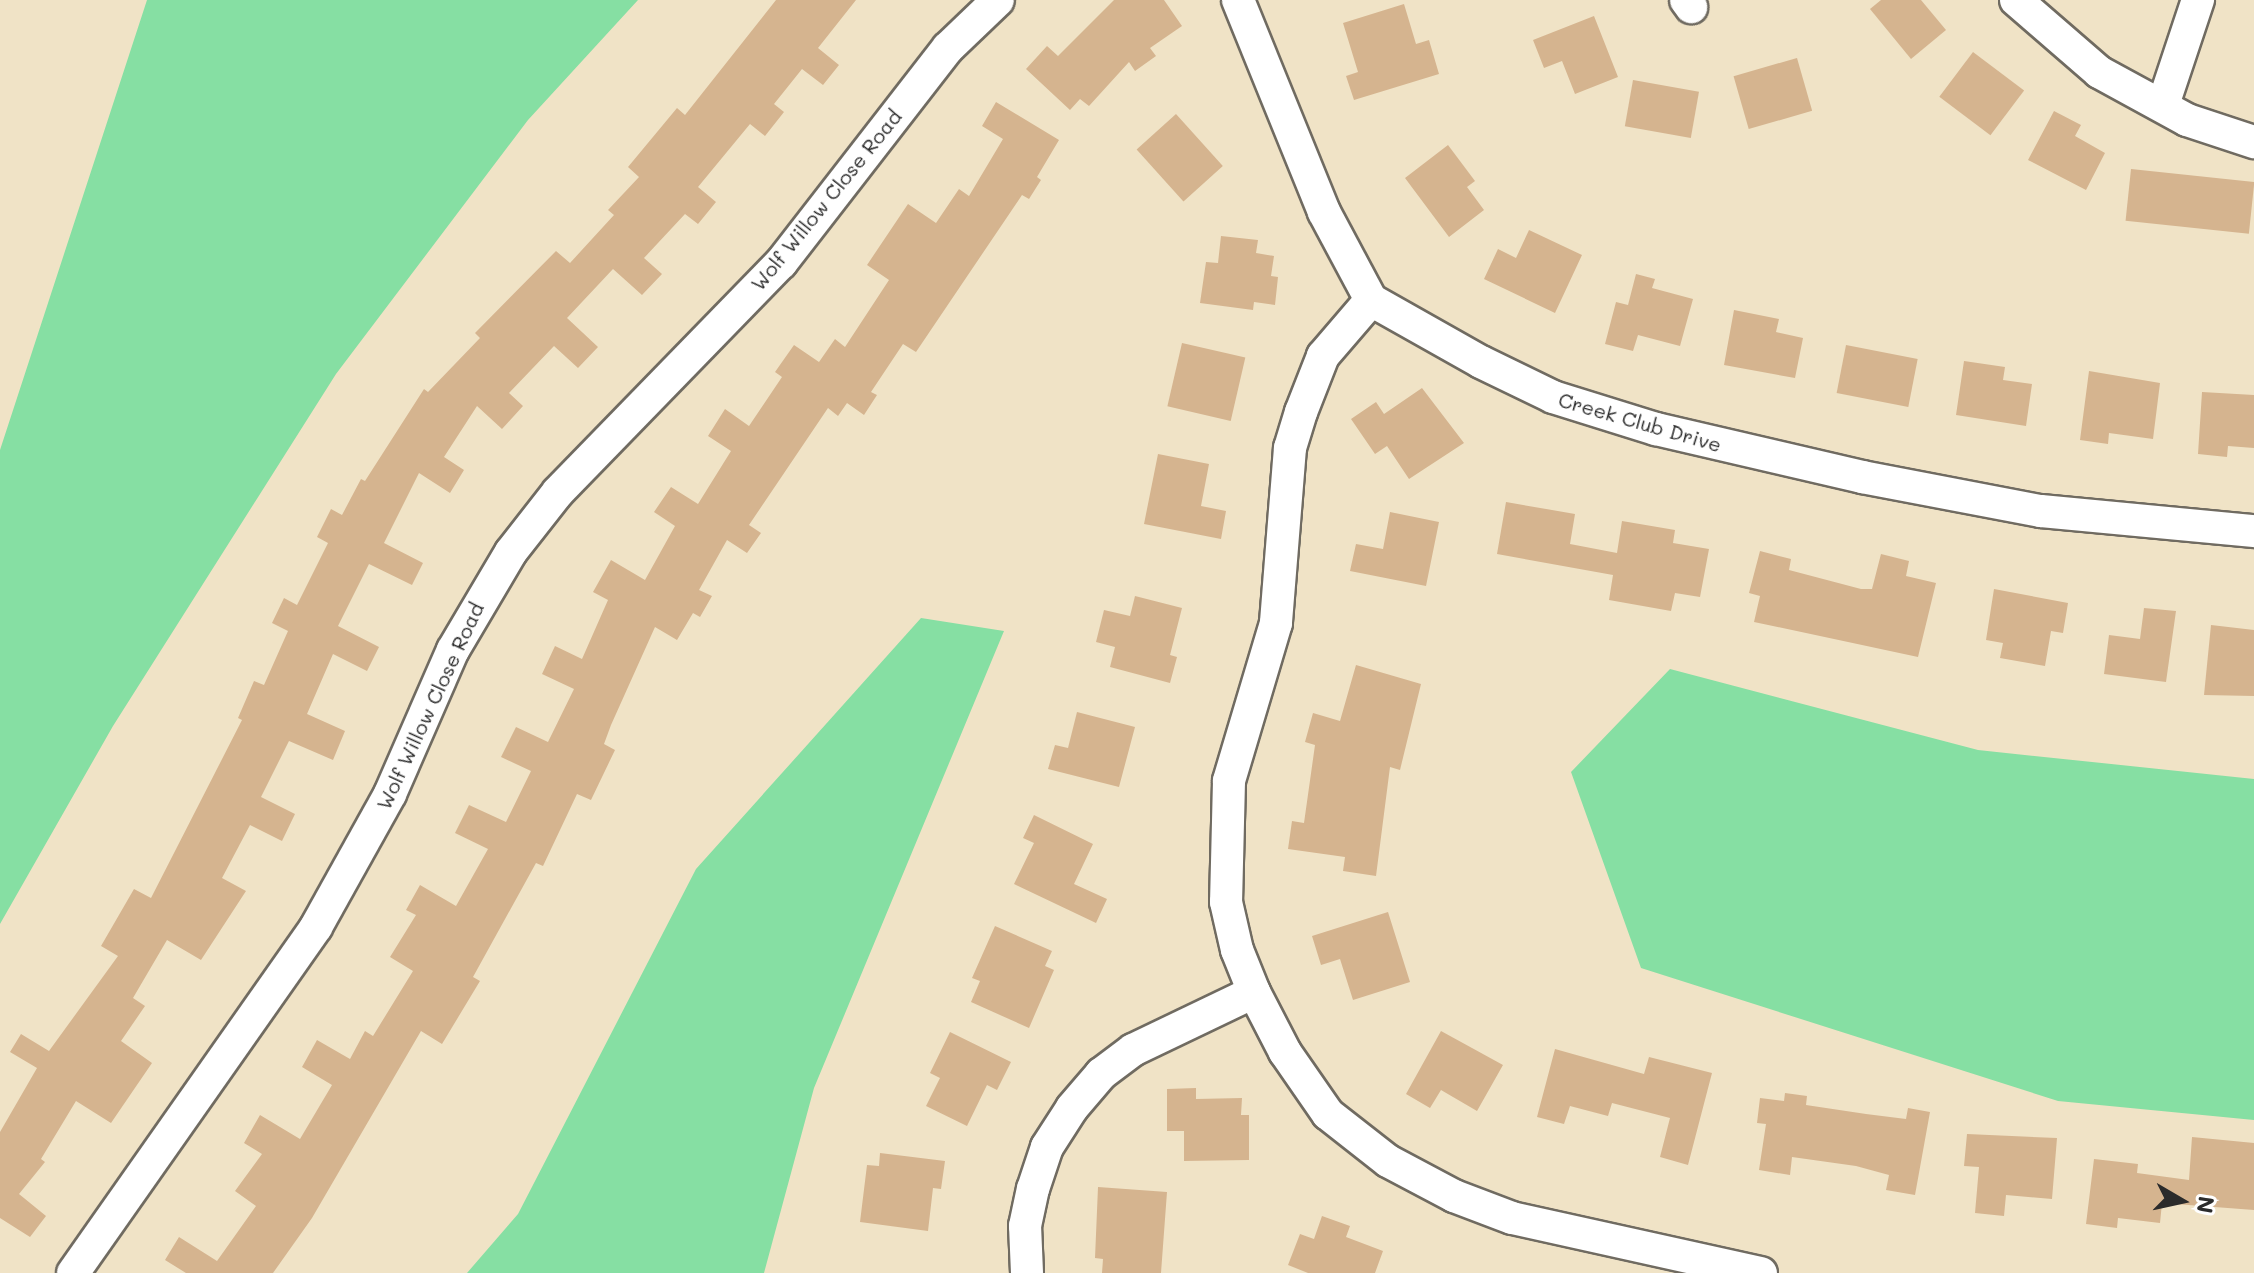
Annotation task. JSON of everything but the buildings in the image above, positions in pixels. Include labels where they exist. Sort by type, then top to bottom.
[{"type":"street","name":"Wolf Willow Close Road","points":[[73,1273],[316,927],[390,794],[453,650],[511,552],[558,492],[781,263],[948,48],[998,0]]},
{"type":"street","points":[[1238,0],[1317,198],[1371,300],[1323,356],[1290,448],[1276,623],[1229,781],[1226,902],[1254,992],[1285,1052],[1328,1114],[1388,1161],[1454,1196],[1512,1218],[1761,1273]]},
{"type":"street","points":[[2016,0],[2099,72],[2226,136],[2254,142]]},
{"type":"street","points":[[2163,105],[2198,0]]},
{"type":"street","name":"Creek Club Drive","points":[[1371,300],[1553,397],[1704,442],[2041,511],[2254,531]]},
{"type":"street","points":[[1027,1273],[1025,1226],[1033,1189],[1047,1147],[1072,1108],[1101,1074],[1133,1050],[1254,992]]},
{"type":"green space","points":[[147,0],[638,0],[528,120],[336,374],[113,726],[0,924],[0,450]]},
{"type":"green space","points":[[921,618],[1004,631],[814,1088],[764,1273],[467,1273],[518,1214],[696,869]]},
{"type":"green space","points":[[1670,669],[1978,750],[2254,779],[2254,1120],[2058,1101],[1641,968],[1571,772]]}]
